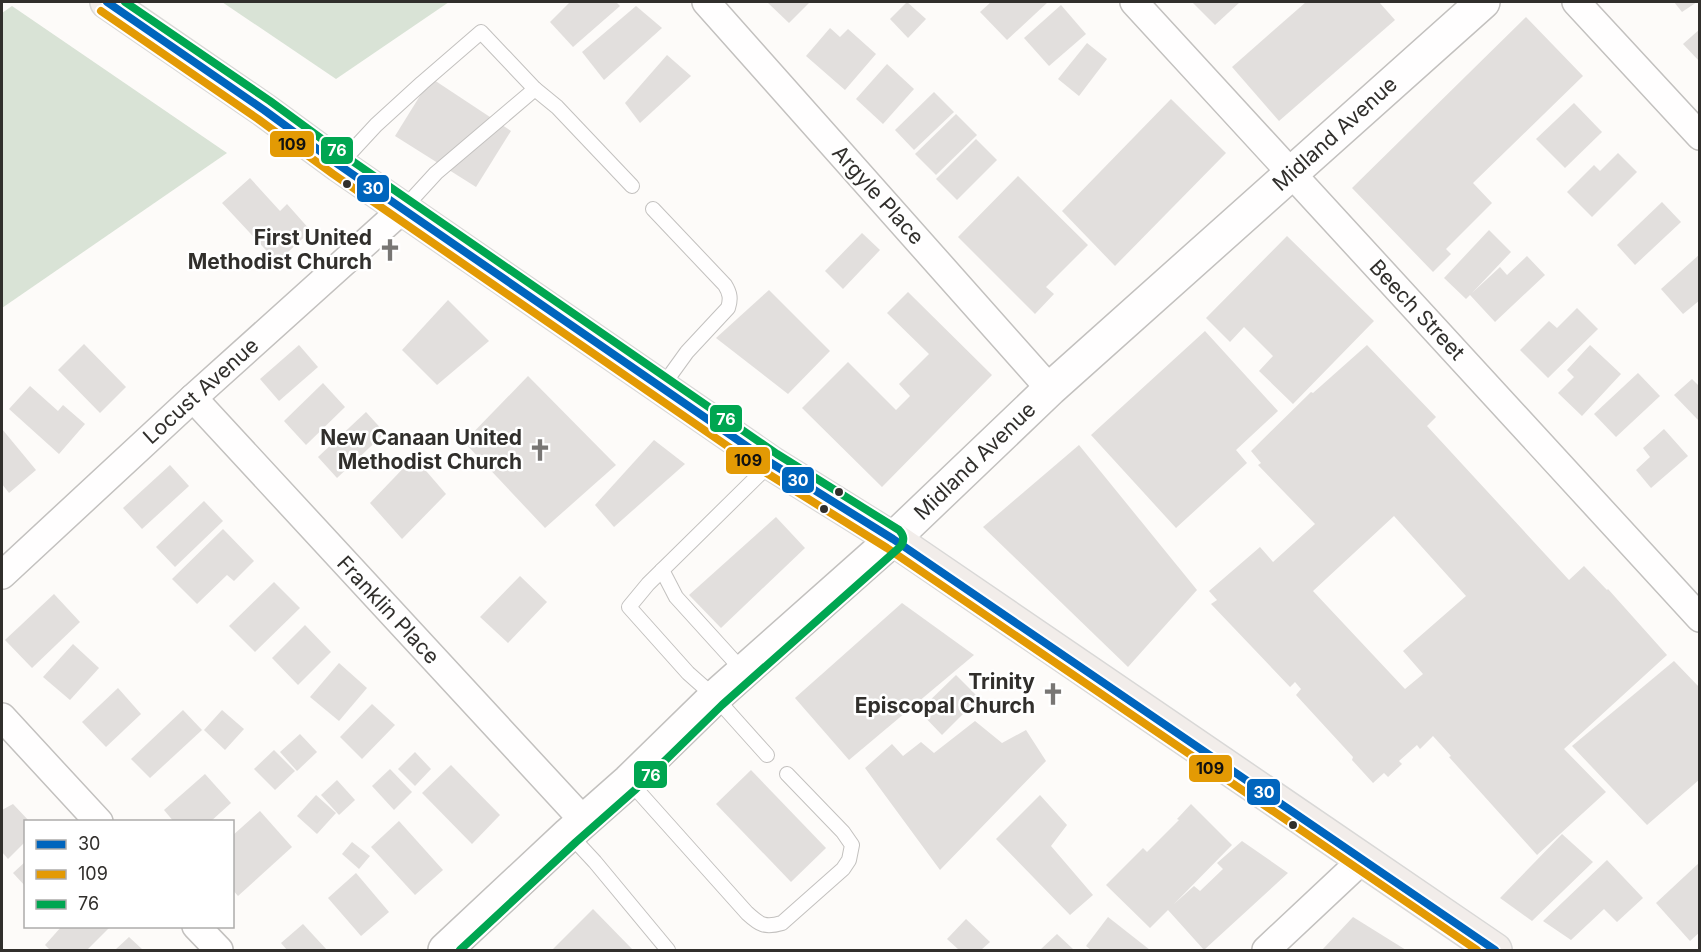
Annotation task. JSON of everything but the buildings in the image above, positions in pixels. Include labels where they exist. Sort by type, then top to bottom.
[{"type":"main road","points":[[107,2],[771,463],[892,540],[1495,951]]},
{"type":"street","name":"Argyle Place","points":[[706,2],[1050,389]]},
{"type":"street","name":"Beech Street","points":[[1134,2],[1700,618]]},
{"type":"street","name":"Midland Avenue","points":[[446,951],[629,781],[715,697],[892,540],[1050,389],[1483,2]]},
{"type":"street","points":[[1576,2],[1700,136]]},
{"type":"street","name":"Locust Avenue","points":[[2,575],[193,398],[403,209]]},
{"type":"street","name":"Franklin Place","points":[[193,398],[577,827]]},
{"type":"street","points":[[2,717],[97,820]]},
{"type":"street","points":[[1266,951],[1362,861]]},
{"type":"street","points":[[197,928],[219,951]]},
{"type":"lane","points":[[339,165],[376,125],[481,32],[632,186]]},
{"type":"lane","points":[[403,209],[436,173],[535,89]]},
{"type":"lane","points":[[653,209],[730,293],[728,308],[687,352],[662,388]]},
{"type":"lane","points":[[767,755],[715,697],[688,673],[629,607],[662,570],[771,463]]},
{"type":"lane","points":[[662,570],[676,597],[744,672]]},
{"type":"lane","points":[[629,781],[739,904],[759,923],[770,927],[782,923],[843,869],[849,860],[852,845],[843,832],[787,774]]},
{"type":"lane","points":[[577,827],[596,862],[668,951]]},
{"type":"shaded area","points":[[222,2],[449,2],[336,79]]},
{"type":"shaded area","points":[[12,6],[227,153],[2,308],[2,13]]},
{"type":"transit line","name":"30","points":[[107,2],[771,463],[893,539],[1495,950]]},
{"type":"transit line","name":"76","points":[[125,2],[777,454],[899,530],[903,536],[903,543],[900,547],[722,705],[636,789],[460,950]]},
{"type":"transit line","name":"109","points":[[101,11],[765,472],[887,548],[1477,950]]},
{"type":"place","name":"First United Methodist Church","points":[[390,250]]},
{"type":"place","name":"New Canaan United Methodist Church","points":[[540,450]]},
{"type":"place","name":"Trinity Episcopal Church","points":[[1053,694]]}]
